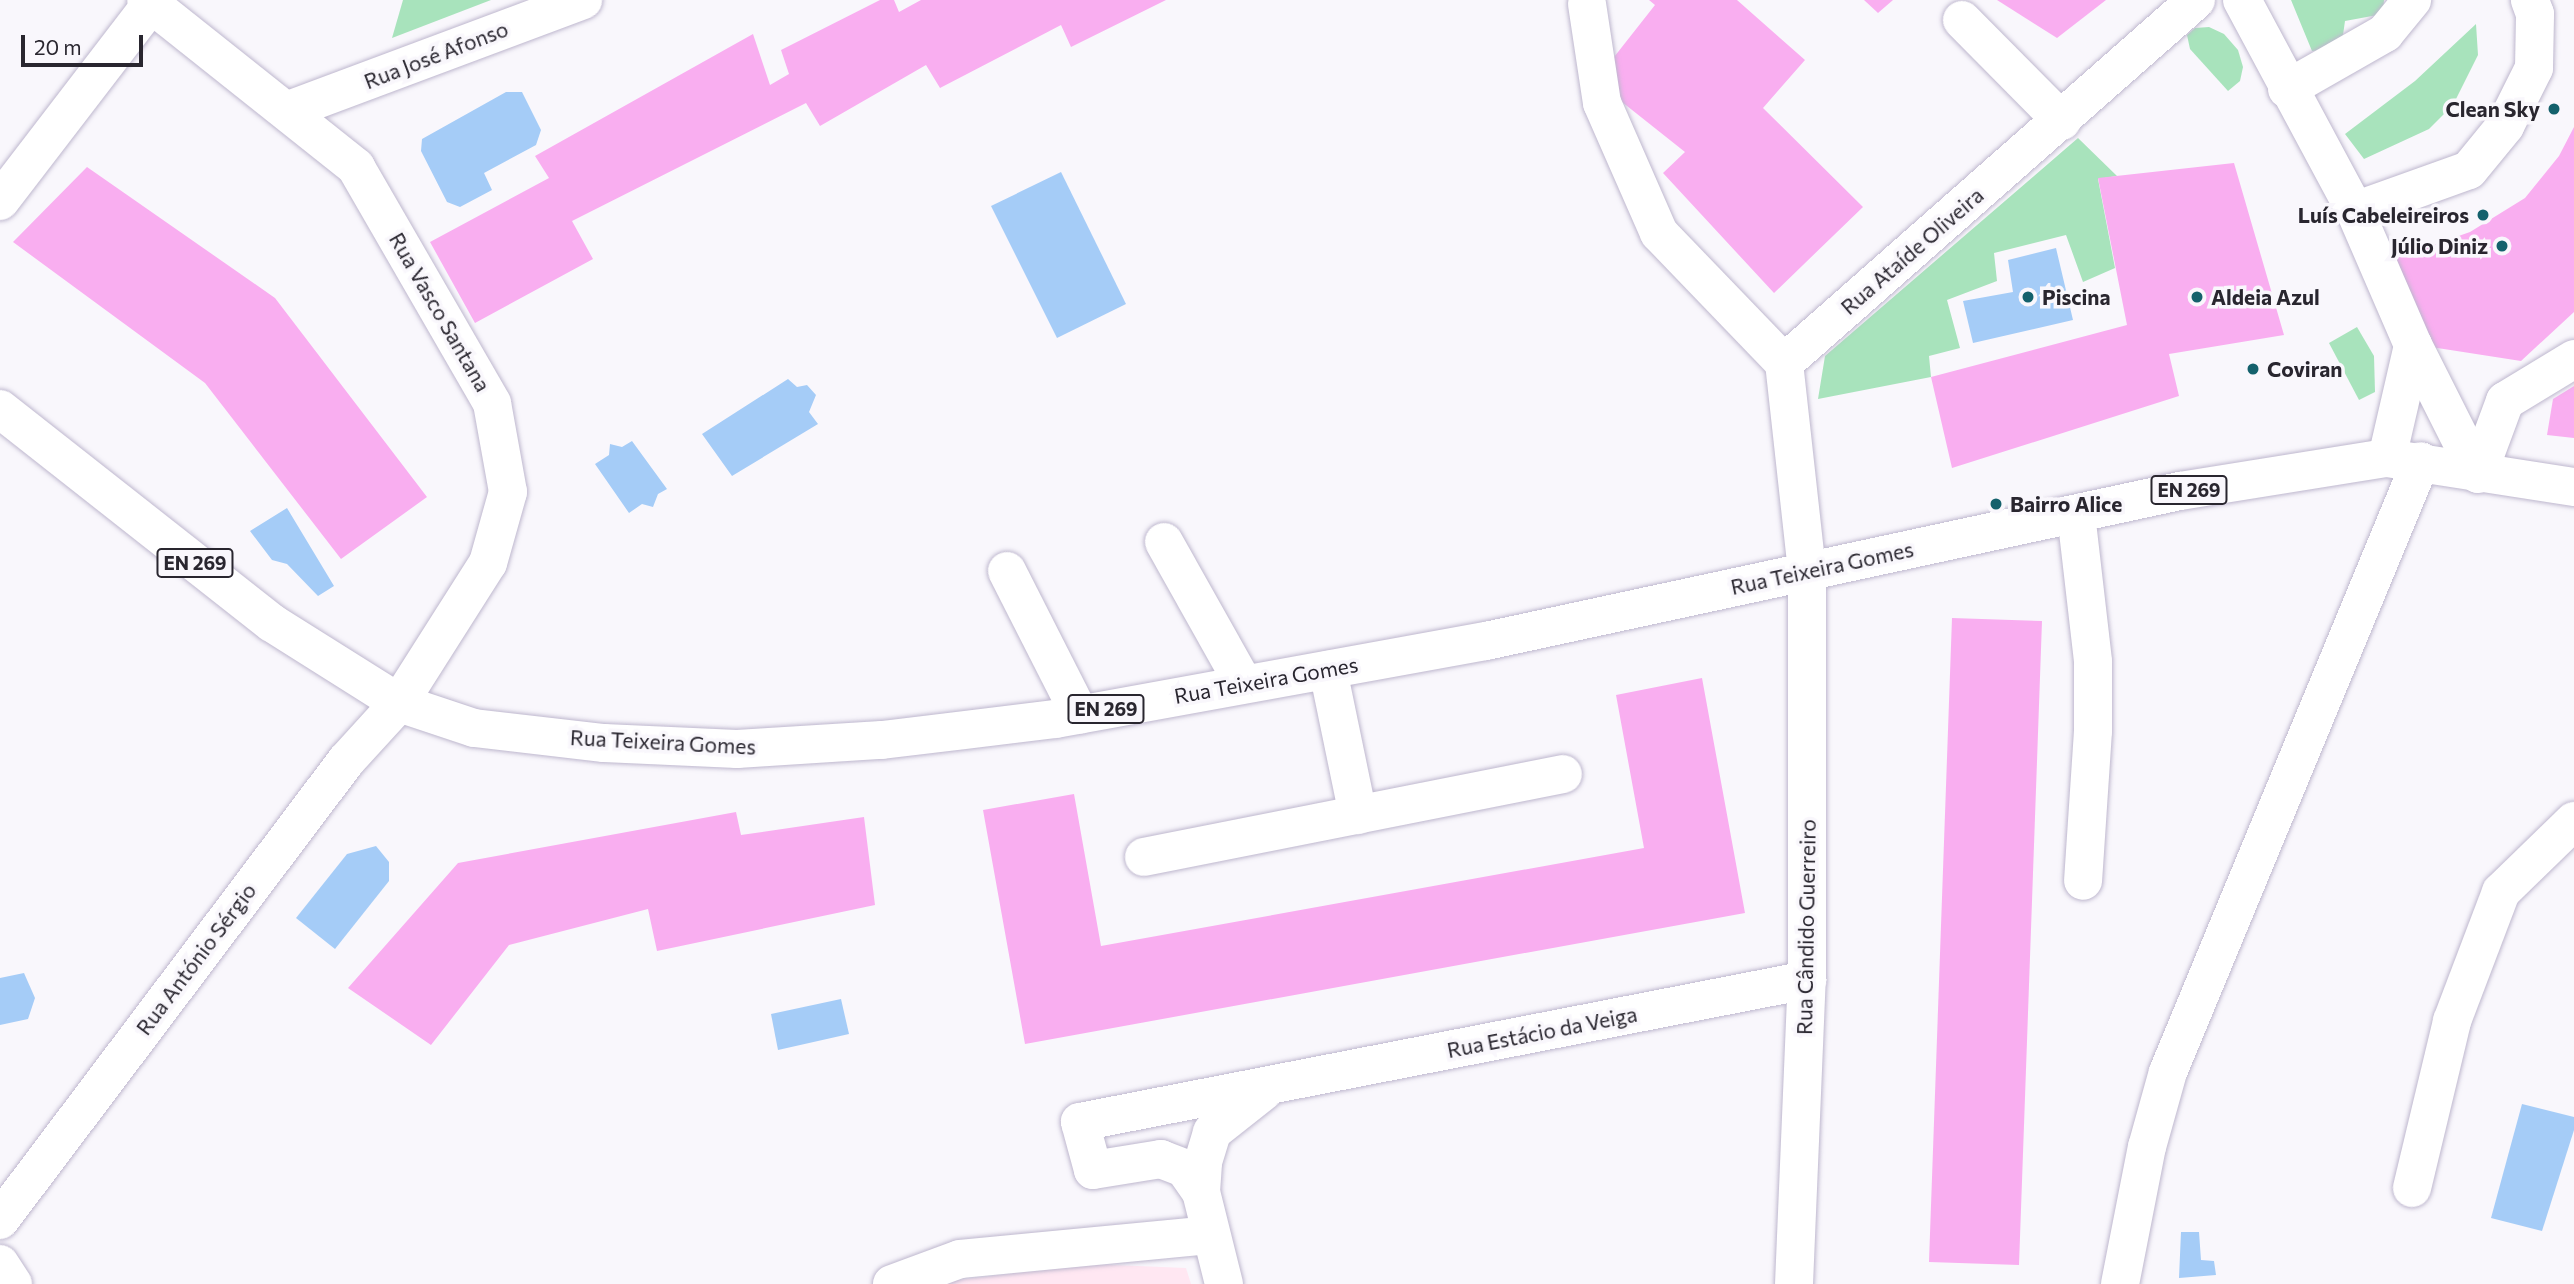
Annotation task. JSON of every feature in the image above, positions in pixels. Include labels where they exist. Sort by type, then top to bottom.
[{"type":"street","name":"Rua José Afonso","points":[[289,110],[583,0]]},
{"type":"street","name":"Rua Ataíde Oliveira","points":[[1784,363],[2062,121],[2196,0]]},
{"type":"street","points":[[2242,0],[2287,89],[2355,211],[2413,345],[2478,474]]},
{"type":"street","points":[[2287,89],[2385,33],[2412,0]]},
{"type":"street","points":[[2355,211],[2469,170],[2505,126],[2534,68],[2535,14],[2530,0]]},
{"type":"street","name":"Rua Vasco Santana","points":[[149,2],[289,110],[356,167],[492,403],[509,492],[488,563],[399,703]]},
{"type":"street","points":[[0,201],[149,2]]},
{"type":"street","points":[[1587,4],[1602,103],[1660,233],[1784,363],[1807,571]]},
{"type":"street","points":[[1962,20],[2062,121]]},
{"type":"street","points":[[2120,1284],[2147,1147],[2168,1072],[2404,460],[2413,345]]},
{"type":"street","points":[[2478,474],[2505,401],[2574,359]]},
{"type":"street","name":"Rua Teixeira Gomes","points":[[0,409],[272,623],[399,703],[474,727],[604,743],[737,749],[882,740],[1080,715],[1243,683],[1486,641],[2179,491],[2404,460],[2478,474],[2574,487]]},
{"type":"street","points":[[2076,514],[2092,662],[2093,731],[2084,881]]},
{"type":"street","points":[[1164,542],[1243,683]]},
{"type":"street","points":[[1007,571],[1080,715]]},
{"type":"street","name":"Rua Cândido Guerreiro","points":[[1794,1284],[1807,980],[1807,571]]},
{"type":"street","points":[[1328,670],[1358,815]]},
{"type":"street","name":"Rua António Sérgio","points":[[0,1220],[346,761],[399,703]]},
{"type":"street","points":[[1144,857],[1563,774]]},
{"type":"street","points":[[2412,1188],[2452,1021],[2501,892],[2574,821]]},
{"type":"street","name":"Rua Estácio da Veiga","points":[[1201,1192],[1184,1168],[1161,1159],[1093,1170],[1080,1122],[1807,980]]},
{"type":"street","name":"Rua Estácio da Veiga","points":[[1224,1284],[1209,1235],[1201,1192],[1203,1161],[1212,1132],[1236,1109],[1278,1083]]},
{"type":"street","points":[[892,1284],[960,1259],[1209,1235]]},
{"type":"street","points":[[0,1264],[13,1284]]},
{"type":"shaded area","points":[[1089,1264],[1186,1268],[1191,1284],[926,1284]]},
{"type":"green space","points":[[403,0],[491,0],[392,38]]},
{"type":"green space","points":[[2291,0],[2384,0],[2383,14],[2345,21],[2341,49],[2312,51]]},
{"type":"green space","points":[[2476,24],[2478,55],[2453,105],[2429,129],[2364,159],[2345,134],[2415,81]]},
{"type":"green space","points":[[2209,27],[2224,34],[2238,50],[2243,67],[2240,81],[2228,91],[2190,49],[2187,35],[2195,28]]},
{"type":"green space","points":[[2078,138],[2117,176],[2098,179],[2115,268],[2083,282],[2066,235],[1994,253],[1997,281],[1947,300],[1960,348],[1929,356],[1931,377],[1818,399],[1825,356]]},
{"type":"green space","points":[[2357,327],[2374,356],[2375,392],[2359,400],[2329,343]]},
{"type":"water","points":[[506,92],[522,92],[541,130],[536,145],[484,173],[492,190],[460,207],[447,202],[421,151],[422,139]]},
{"type":"water","points":[[1061,172],[1126,304],[1057,338],[991,206]]},
{"type":"water","name":"Piscina","points":[[2056,248],[2073,320],[1973,343],[1963,301],[2013,292],[2008,260]]},
{"type":"water","points":[[788,379],[797,387],[807,385],[816,395],[809,412],[818,424],[732,476],[702,434]]},
{"type":"water","points":[[632,441],[667,489],[658,494],[653,507],[642,504],[629,513],[595,464],[609,455],[610,444],[622,447]]},
{"type":"water","points":[[287,508],[334,586],[318,596],[287,564],[272,560],[250,531]]},
{"type":"water","points":[[376,846],[389,862],[389,881],[335,949],[296,918],[347,854]]},
{"type":"water","points":[[24,973],[35,998],[28,1019],[0,1025],[0,978]]},
{"type":"water","points":[[841,999],[849,1034],[778,1050],[771,1014]]},
{"type":"water","points":[[2522,1104],[2574,1117],[2574,1130],[2542,1231],[2491,1218]]},
{"type":"water","points":[[2181,1232],[2199,1232],[2201,1260],[2214,1261],[2216,1275],[2179,1278]]},
{"type":"building","points":[[880,0],[894,0],[899,12],[921,0],[1166,0],[1071,47],[1061,25],[940,88],[926,65],[820,126],[806,103],[572,221],[593,259],[475,323],[430,242],[549,178],[535,156],[753,34],[770,85],[789,74],[781,50]]},
{"type":"building","points":[[1649,0],[1737,0],[1805,60],[1763,108],[1863,207],[1774,293],[1663,173],[1685,152],[1622,102],[1607,66],[1655,5]]},
{"type":"building","points":[[1864,0],[1893,0],[1878,13]]},
{"type":"building","points":[[1997,0],[2106,0],[2057,38]]},
{"type":"building","name":"Júlio Diniz","points":[[2574,127],[2574,312],[2521,361],[2431,347],[2390,260],[2470,232],[2525,198],[2559,156]]},
{"type":"building","name":"Aldeia Azul","points":[[2234,163],[2284,335],[2169,354],[2179,396],[1952,468],[1931,377],[2127,325],[2098,178]]},
{"type":"building","points":[[87,167],[275,298],[427,497],[341,559],[205,383],[13,242]]},
{"type":"building","points":[[2574,386],[2574,438],[2547,435],[2553,399]]},
{"type":"building","points":[[1952,618],[2042,621],[2019,1265],[1929,1262]]},
{"type":"building","points":[[1702,678],[1745,913],[1025,1044],[983,810],[1074,794],[1101,946],[1644,848],[1616,695]]},
{"type":"building","points":[[736,812],[741,835],[864,817],[875,905],[657,951],[648,909],[509,945],[431,1045],[348,988],[458,863]]},
{"type":"place","name":"Clean Sky","points":[[2554,109]]},
{"type":"place","name":"Luís Cabeleireiros","points":[[2483,215]]},
{"type":"place","name":"Júlio Diniz","points":[[2502,246]]},
{"type":"place","name":"Piscina","points":[[2028,297]]},
{"type":"place","name":"Aldeia Azul","points":[[2197,297]]},
{"type":"place","name":"Coviran","points":[[2253,369]]},
{"type":"place","name":"Bairro Alice","points":[[1996,504]]}]
